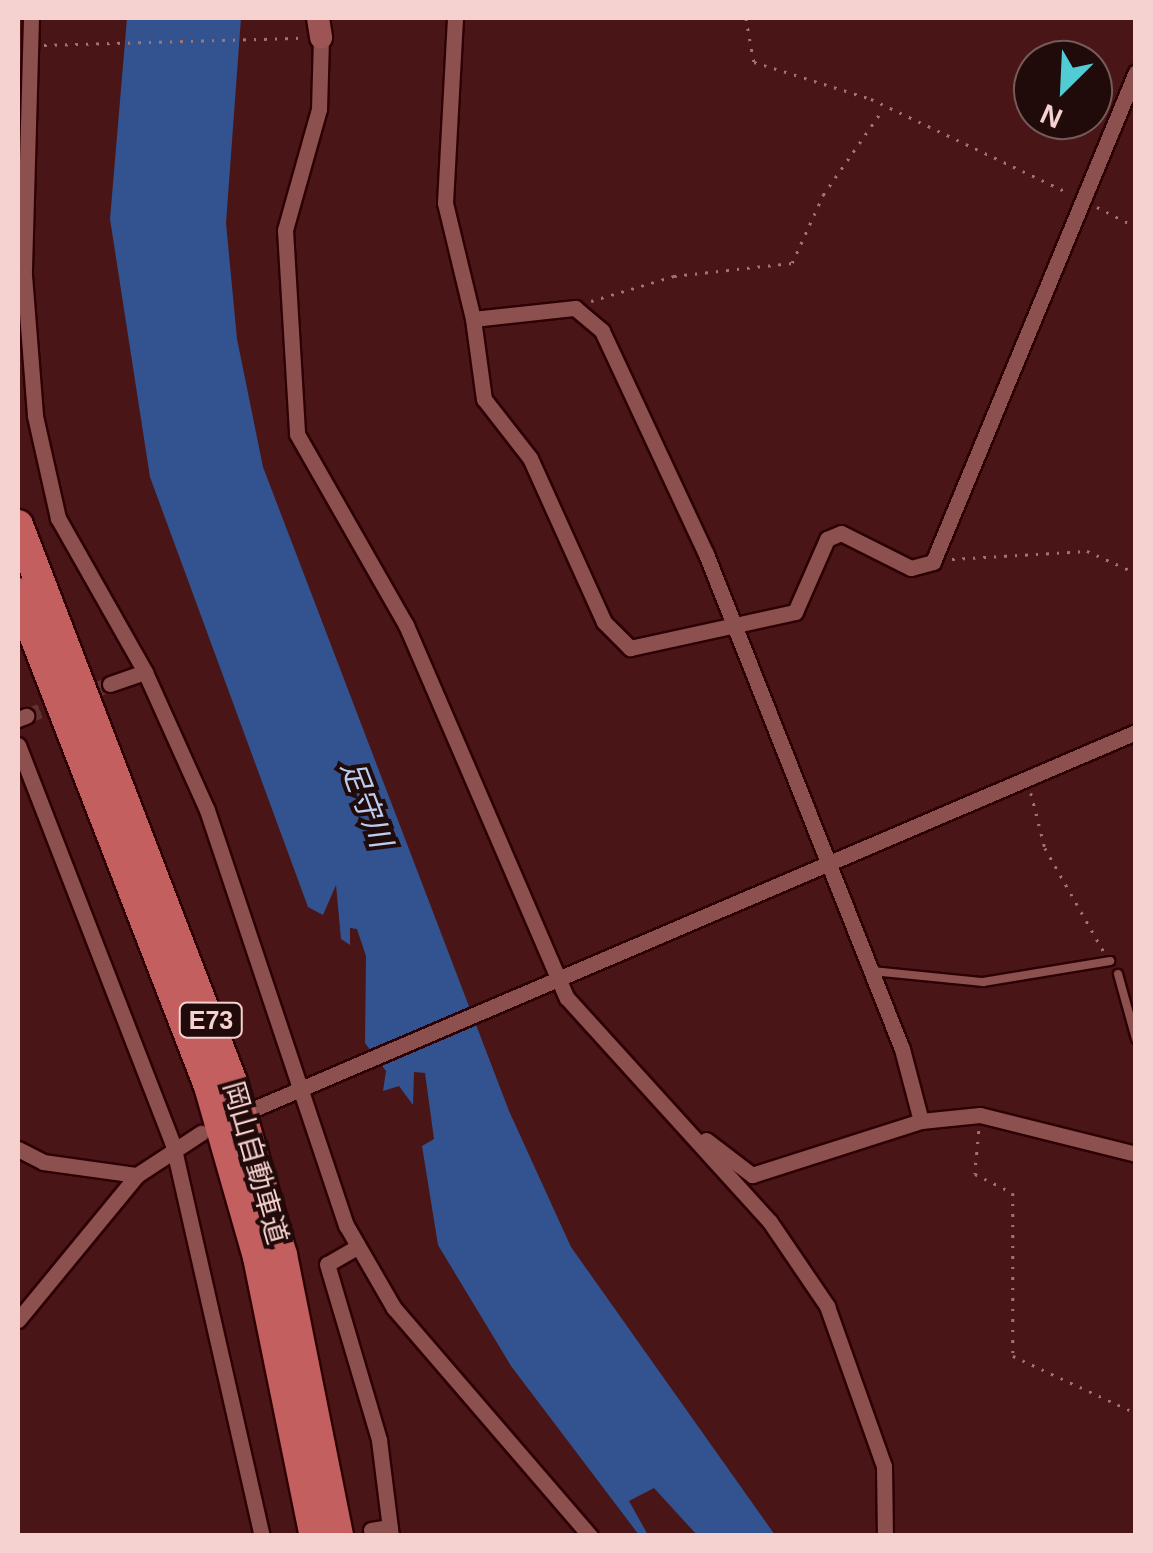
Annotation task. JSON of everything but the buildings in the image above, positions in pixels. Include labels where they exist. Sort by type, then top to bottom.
[{"type":"highway","name":"岡山自動車道","points":[[18,525],[232,1082],[282,1254],[338,1536]]},
{"type":"highway","name":"岡山自動車道","points":[[18,594],[208,1086],[270,1310],[315,1536]]},
{"type":"street","points":[[31,18],[24,275],[35,416],[65,537],[146,672],[207,810],[311,1083],[357,1247],[394,1308],[590,1536]]},
{"type":"street","points":[[455,18],[446,203],[473,319],[484,400],[530,458],[612,634],[637,650],[734,632],[795,612],[827,539],[840,533],[911,568],[934,562],[1136,72]]},
{"type":"street","points":[[318,31],[316,124],[285,230],[292,418],[327,498],[406,626],[552,979],[770,1222],[827,1306],[884,1466],[885,1536]]},
{"type":"street","points":[[473,319],[582,311],[602,331],[691,517],[868,973],[921,1122]]},
{"type":"street","points":[[110,684],[146,672]]},
{"type":"street","points":[[256,1108],[1136,732]]},
{"type":"street","points":[[18,745],[173,1146],[262,1536]]},
{"type":"street","points":[[674,1115],[752,1175],[921,1122],[980,1115],[1136,1154]]},
{"type":"street","points":[[18,1320],[137,1175],[173,1146],[201,1132]]},
{"type":"street","points":[[18,1149],[43,1162],[137,1175]]},
{"type":"street","points":[[357,1247],[327,1264],[375,1422],[391,1531],[370,1530]]},
{"type":"lane","points":[[868,973],[983,982],[1110,960]]},
{"type":"lane","points":[[1118,974],[1136,1040]]},
{"type":"path","points":[[746,18],[754,62],[871,100],[882,111],[1136,227]]},
{"type":"path","points":[[46,45],[318,31]]},
{"type":"path","points":[[582,311],[644,282],[792,263],[823,195],[882,111]]},
{"type":"path","points":[[934,562],[1087,551],[1136,573]]},
{"type":"path","points":[[1030,776],[1036,829],[1110,960]]},
{"type":"path","points":[[980,1115],[975,1174],[1013,1193],[1013,1356],[1136,1413]]},
{"type":"water","name":"足守川","points":[[127,18],[241,18],[226,223],[237,339],[263,467],[509,1111],[571,1247],[775,1535],[697,1535],[654,1488],[629,1501],[648,1535],[639,1535],[511,1366],[438,1245],[422,1146],[434,1139],[425,1073],[414,1072],[413,1105],[399,1086],[383,1091],[386,1071],[365,1043],[366,956],[357,929],[350,928],[350,945],[341,939],[336,885],[323,915],[308,907],[150,477],[110,219]]},
{"type":"tunnel","points":[[26,716],[110,684]]}]
